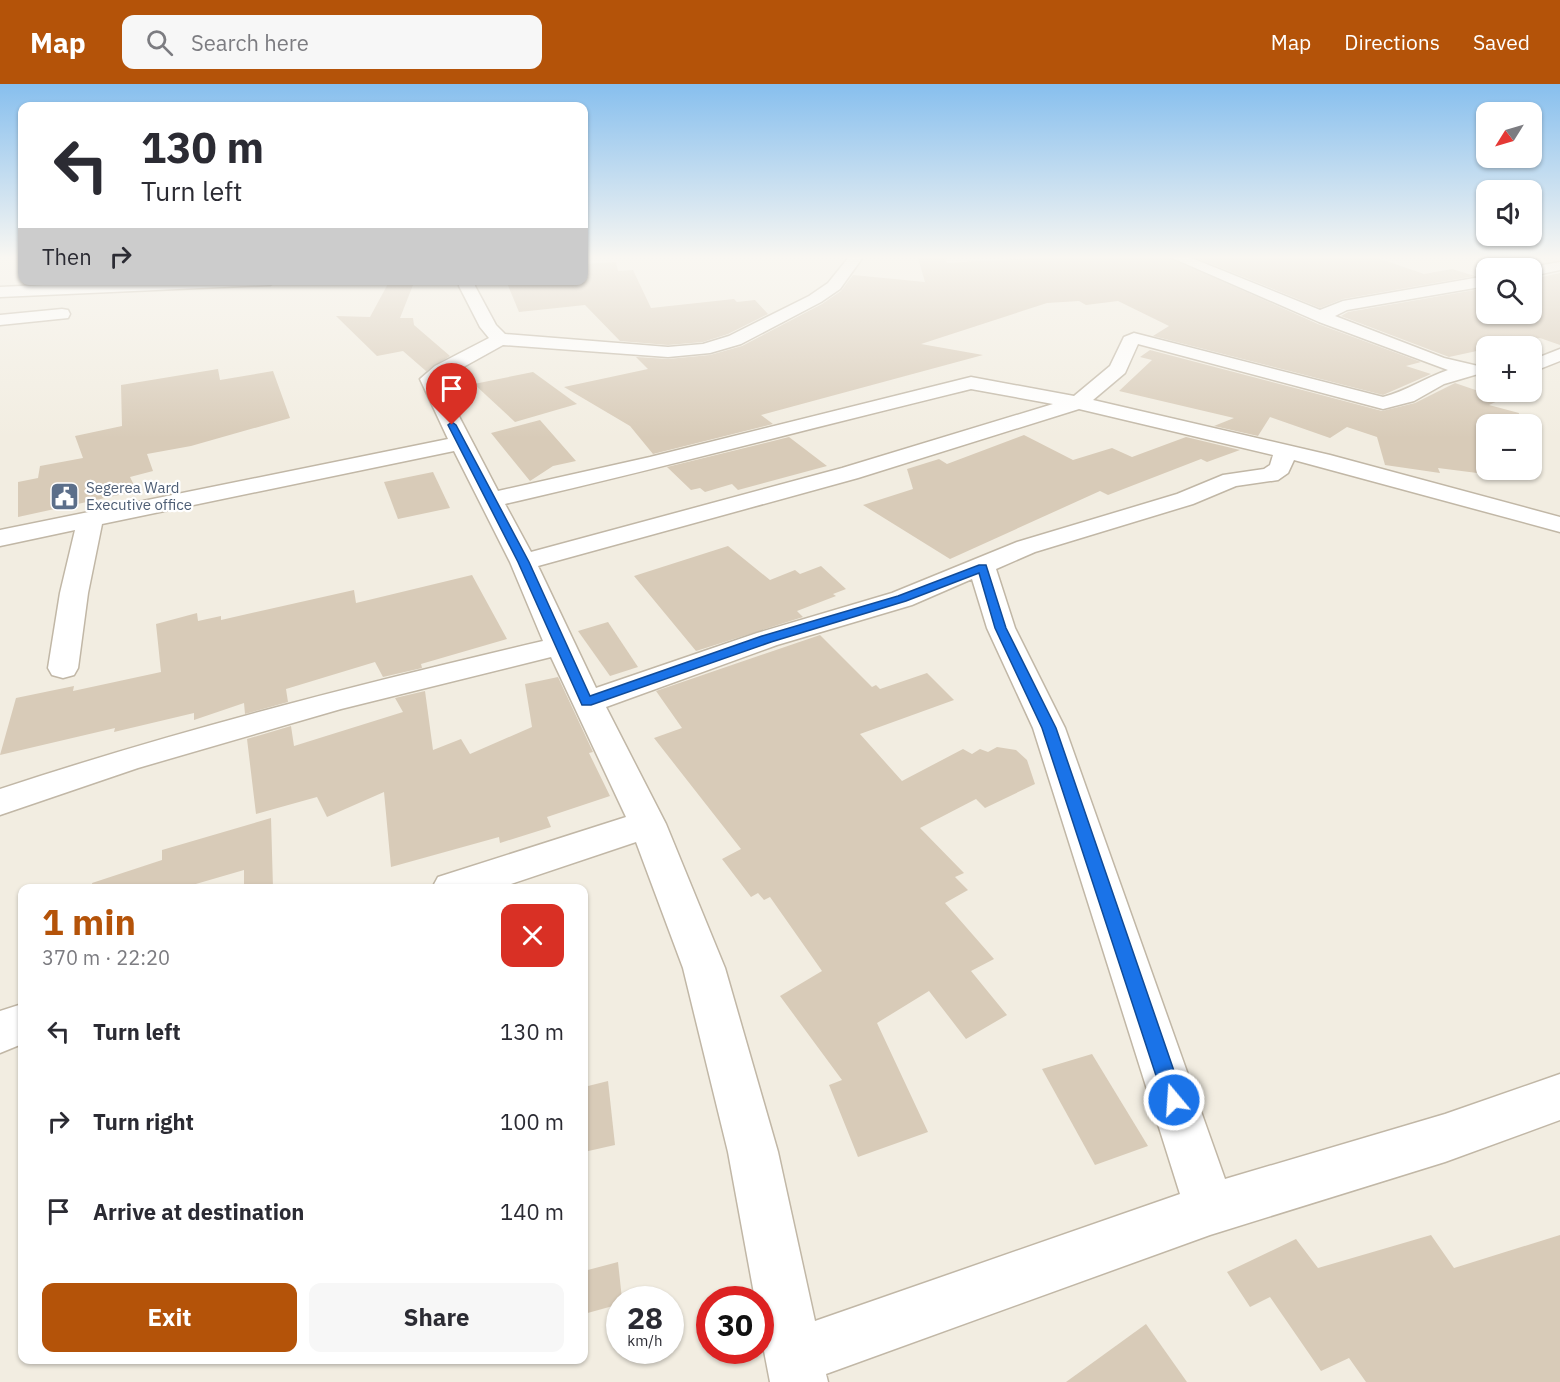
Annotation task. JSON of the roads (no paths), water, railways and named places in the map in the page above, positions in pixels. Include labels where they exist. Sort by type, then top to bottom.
[{"type":"street","points":[[0,320],[25,318]]},
{"type":"street","points":[[484,318],[500,339]]},
{"type":"street","points":[[779,318],[735,340],[704,349],[650,351],[500,339],[466,359],[440,369],[430,379],[523,562],[586,702],[648,824],[704,968],[753,1152],[796,1369],[1210,1209],[1445,1138],[1560,1097]]},
{"type":"street","points":[[1325,318],[1400,348],[1466,370],[1476,371]]},
{"type":"street","points":[[523,562],[850,473],[1078,403],[1118,369],[1130,341],[1134,338],[1383,404],[1407,397],[1437,380],[1466,370]]},
{"type":"street","points":[[1542,362],[1560,355]]},
{"type":"street","points":[[490,500],[654,463],[760,434],[971,383],[1078,403],[1285,451],[1444,491],[1560,525]]},
{"type":"street","points":[[0,538],[461,443]]},
{"type":"street","points":[[586,702],[767,639],[902,599],[1026,548],[1185,499],[1231,480],[1274,473],[1280,468],[1285,451]]},
{"type":"street","points":[[63,668],[74,593],[90,521]]},
{"type":"street","points":[[982,567],[1000,628],[1053,739],[1210,1209]]},
{"type":"street","points":[[0,802],[126,760],[336,700],[560,646]]},
{"type":"street","points":[[464,884],[648,824]]},
{"type":"street","points":[[0,1032],[18,1025]]},
{"type":"place","name":"Segerea Ward Executive office","points":[[65,496]]}]
